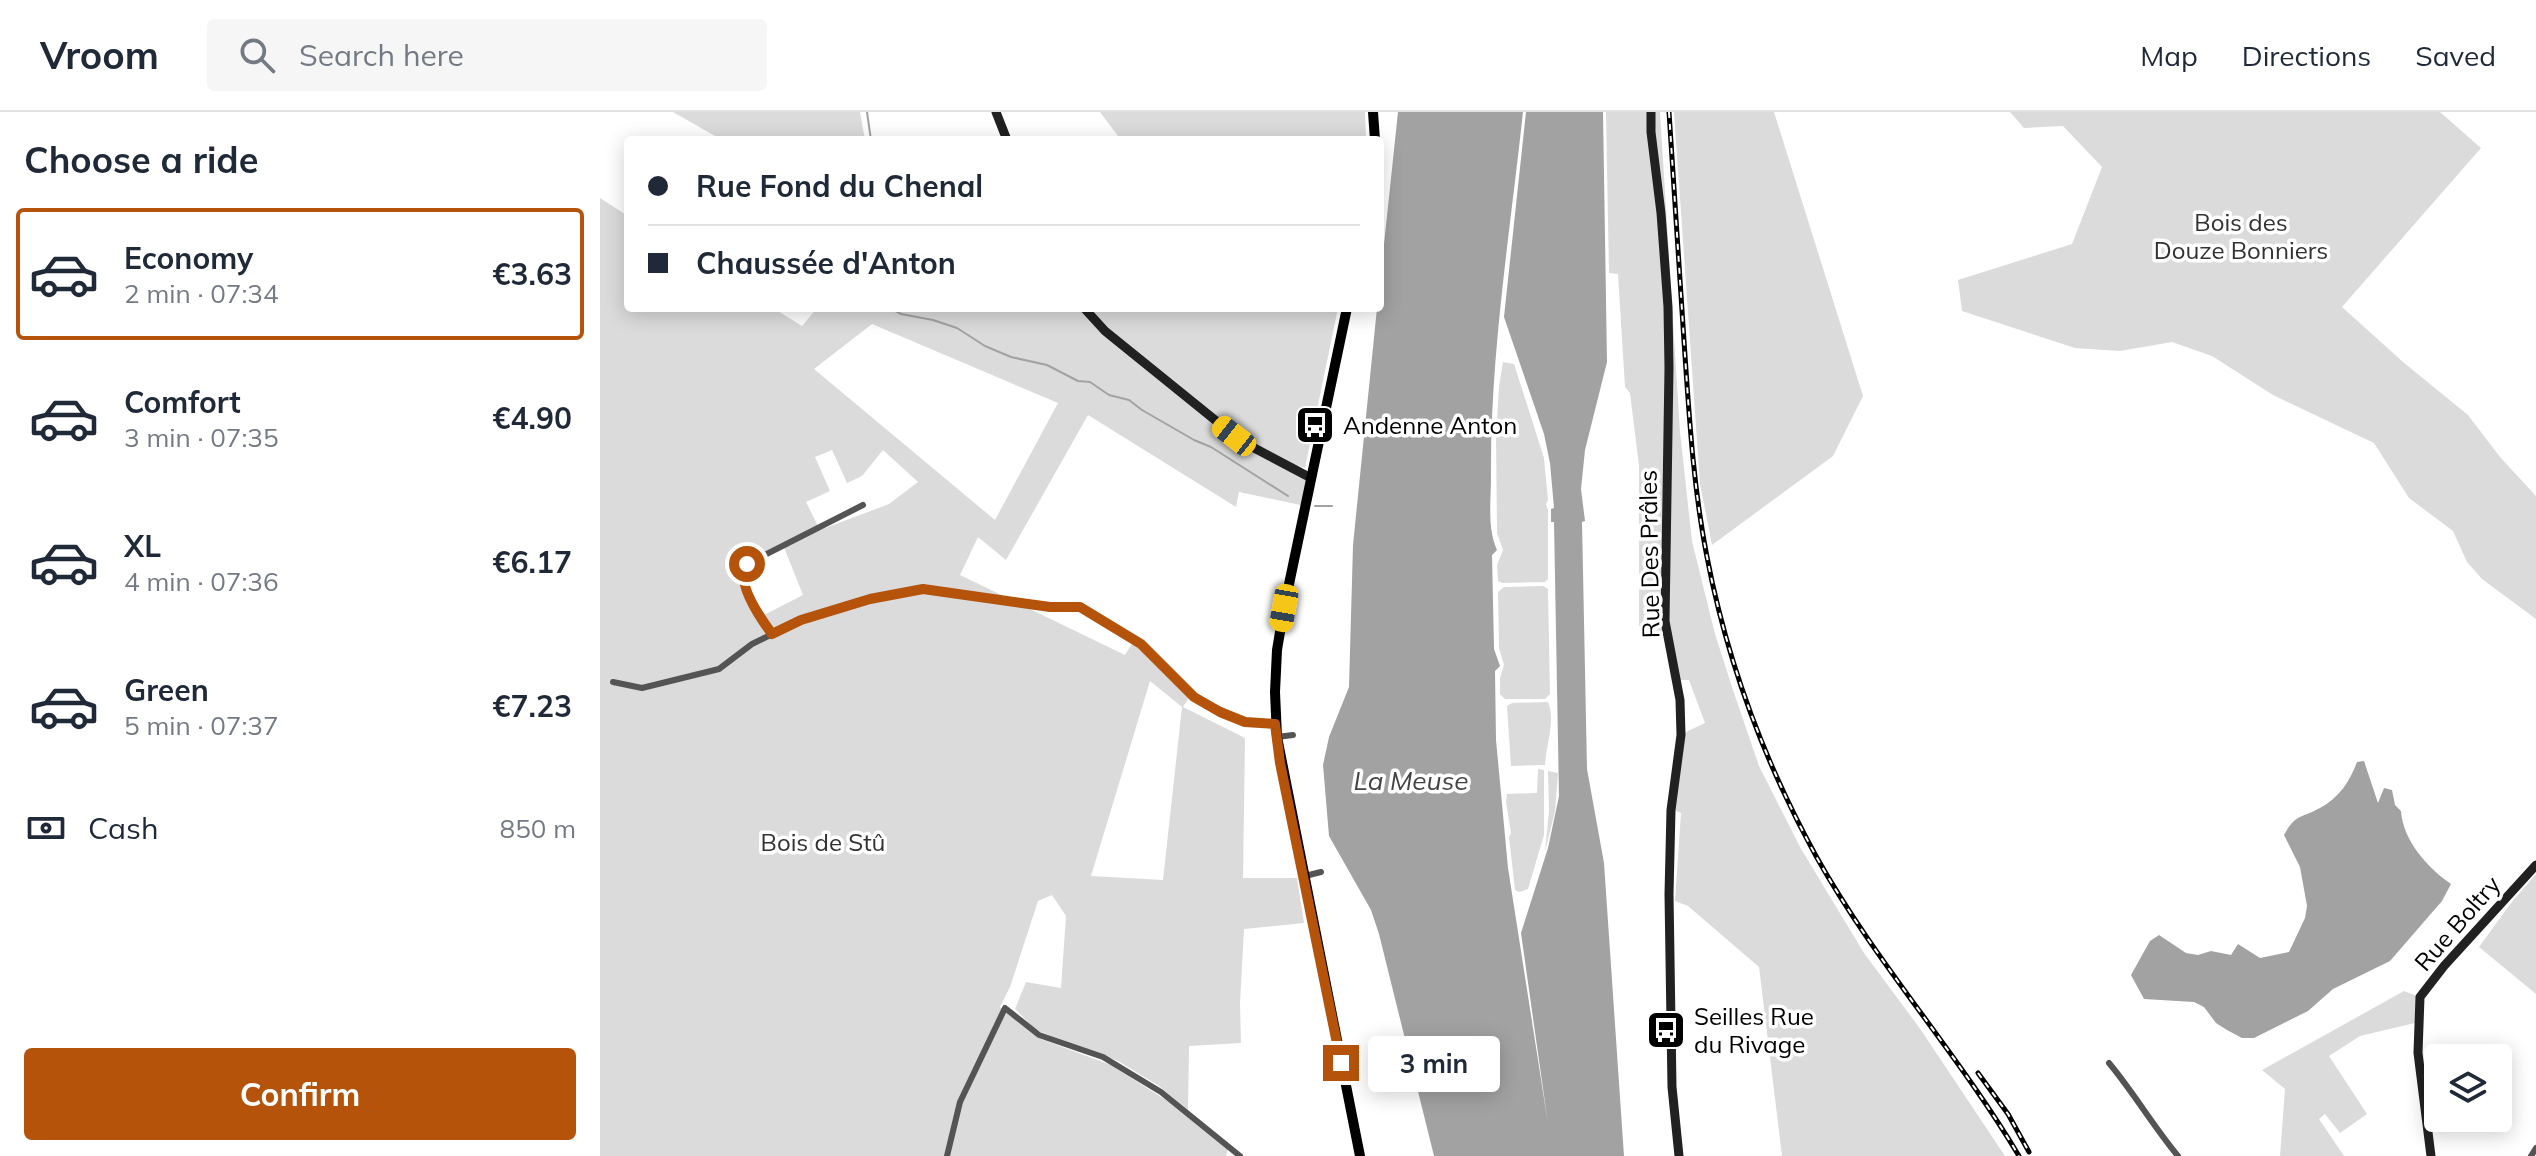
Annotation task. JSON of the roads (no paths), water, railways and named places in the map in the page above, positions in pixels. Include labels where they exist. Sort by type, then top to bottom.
[{"type":"main road","points":[[1373,112],[1375,136]]},
{"type":"main road","points":[[1346,312],[1277,650],[1275,724],[1360,1156]]},
{"type":"street","points":[[996,112],[1005,136]]},
{"type":"street","name":"Rue Des Prâles","points":[[1651,112],[1668,307],[1665,621],[1680,700],[1681,735],[1670,822],[1669,995],[1672,1087],[1679,1156]]},
{"type":"street","points":[[1088,312],[1105,331],[1241,441],[1311,478]]},
{"type":"street","points":[[772,634],[743,581],[743,569],[863,505]]},
{"type":"street","points":[[613,682],[642,688],[719,669],[752,644],[801,620],[870,599],[923,589],[1050,607],[1080,607],[1141,644],[1194,697],[1245,722],[1275,724]]},
{"type":"street","points":[[1277,737],[1293,735]]},
{"type":"street","name":"Rue Boltry","points":[[2431,1156],[2418,1053],[2420,997],[2444,966],[2536,865]]},
{"type":"street","points":[[1304,877],[1321,872]]},
{"type":"street","points":[[947,1156],[960,1102],[1005,1008],[1039,1035],[1103,1057],[1161,1092],[1240,1156]]},
{"type":"street","points":[[2109,1063],[2178,1156]]},
{"type":"street","points":[[2531,1156],[2536,1148]]},
{"type":"water","name":"La Meuse","points":[[1398,112],[1523,112],[1497,340],[1490,514],[1497,550],[1492,555],[1494,649],[1500,666],[1495,671],[1496,740],[1508,868],[1548,1124],[1521,933],[1548,848],[1559,796],[1554,522],[1551,522],[1551,509],[1554,508],[1544,434],[1504,317],[1526,112],[1603,112],[1607,362],[1585,450],[1581,489],[1585,521],[1582,522],[1587,769],[1604,863],[1624,1156],[1434,1156],[1379,934],[1371,910],[1329,836],[1323,765],[1329,737],[1349,687],[1353,545],[1377,312],[1384,312],[1384,244]]},
{"type":"water","points":[[2364,761],[2378,803],[2384,788],[2392,790],[2395,805],[2401,811],[2406,833],[2412,843],[2426,862],[2451,884],[2442,901],[2390,961],[2333,989],[2308,1011],[2254,1038],[2242,1038],[2227,1030],[2216,1023],[2204,1007],[2194,1002],[2144,999],[2131,975],[2150,941],[2159,935],[2186,953],[2198,955],[2211,951],[2231,955],[2238,944],[2260,958],[2289,952],[2305,918],[2307,906],[2300,867],[2284,835],[2295,820],[2333,799],[2347,782],[2357,762]]},
{"type":"waterway","points":[[867,112],[870,136]]},
{"type":"waterway","points":[[897,312],[957,328],[985,346],[1011,357],[1047,365],[1078,381],[1090,382],[1109,395],[1129,400],[1288,496]]},
{"type":"waterway","points":[[1315,506],[1332,506]]},
{"type":"railway","points":[[1669,112],[1695,476],[1715,596],[1737,673],[1764,748],[1816,856],[1864,933],[2019,1156]]},
{"type":"railway","points":[[1978,1073],[2008,1114],[2029,1152]]},
{"type":"place","name":"Andenne Anton","points":[[1315,425]]},
{"type":"place","name":"Seilles Rue du Rivage","points":[[1666,1030]]},
{"type":"park label","name":"Bois des Douze Bonniers","points":[[2241,236]]},
{"type":"park label","name":"Bois de Stû","points":[[823,842]]}]
